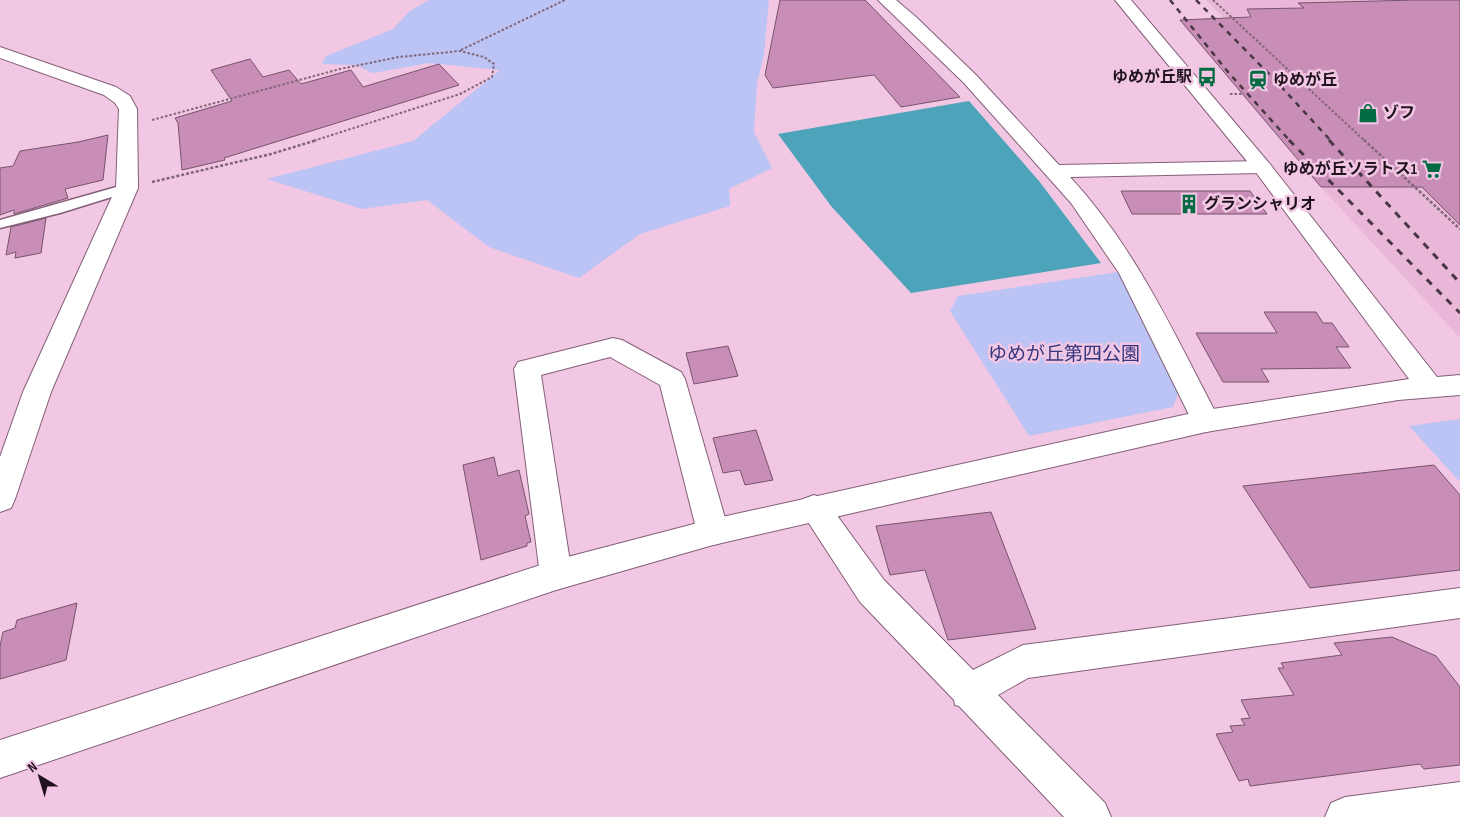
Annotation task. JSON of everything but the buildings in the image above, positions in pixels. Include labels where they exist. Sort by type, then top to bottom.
[{"type":"street","points":[[886,0],[910,20],[970,78],[1079,199],[1130,272],[1206,422]]},
{"type":"street","points":[[1123,0],[1262,167],[1430,387]]},
{"type":"street","points":[[0,52],[110,91],[123,100],[128,109],[127,188],[37,392],[0,499]]},
{"type":"street","points":[[1055,171],[1262,167]]},
{"type":"street","points":[[556,575],[527,369],[613,347],[672,379],[713,532]]},
{"type":"street","points":[[0,759],[556,575],[713,532],[1206,422],[1430,387],[1460,385]]},
{"type":"street","points":[[814,508],[872,592],[1091,817]]},
{"type":"street","points":[[968,692],[1023,662],[1460,603]]},
{"type":"street","points":[[1345,817],[1460,801]]},
{"type":"lane","points":[[0,224],[55,210],[127,188]]},
{"type":"path","points":[[460,51],[565,0]]},
{"type":"path","points":[[1213,0],[1460,230]]},
{"type":"path","points":[[127,188],[271,154],[460,94],[492,77],[494,64],[484,57],[460,51],[399,57],[340,68],[128,126]]},
{"type":"shaded area","points":[[1206,0],[1460,0],[1460,338],[1321,187],[1387,186]]},
{"type":"shaded area","points":[[969,101],[1039,181],[1101,263],[911,293],[831,206],[778,134]]},
{"type":"green space","points":[[429,0],[769,0],[764,54],[757,84],[754,132],[772,168],[729,189],[730,206],[640,234],[579,278],[489,247],[427,200],[362,209],[267,179],[413,141],[500,70],[429,63],[373,73],[356,65],[322,64],[326,56],[393,29],[410,11]]},
{"type":"green space","name":"ゆめが丘第四公園","points":[[1118,272],[1179,391],[1173,407],[1029,436],[950,311],[958,296]]},
{"type":"green space","points":[[1460,419],[1460,482],[1409,426]]},
{"type":"railway","points":[[1170,0],[1228,72],[1290,141]]},
{"type":"railway","points":[[1196,0],[1276,81],[1331,141]]},
{"type":"railway","points":[[1289,140],[1460,313]]},
{"type":"railway","points":[[1329,140],[1460,283]]},
{"type":"place","name":"ゆめが丘駅","points":[[1207,77]]},
{"type":"place","name":"ゆめが丘","points":[[1258,80]]},
{"type":"place","name":"ゾフ","points":[[1368,113]]},
{"type":"place","name":"ゆめが丘ソラトス1","points":[[1432,169]]},
{"type":"place","name":"グランシャリオ","points":[[1189,204]]}]
